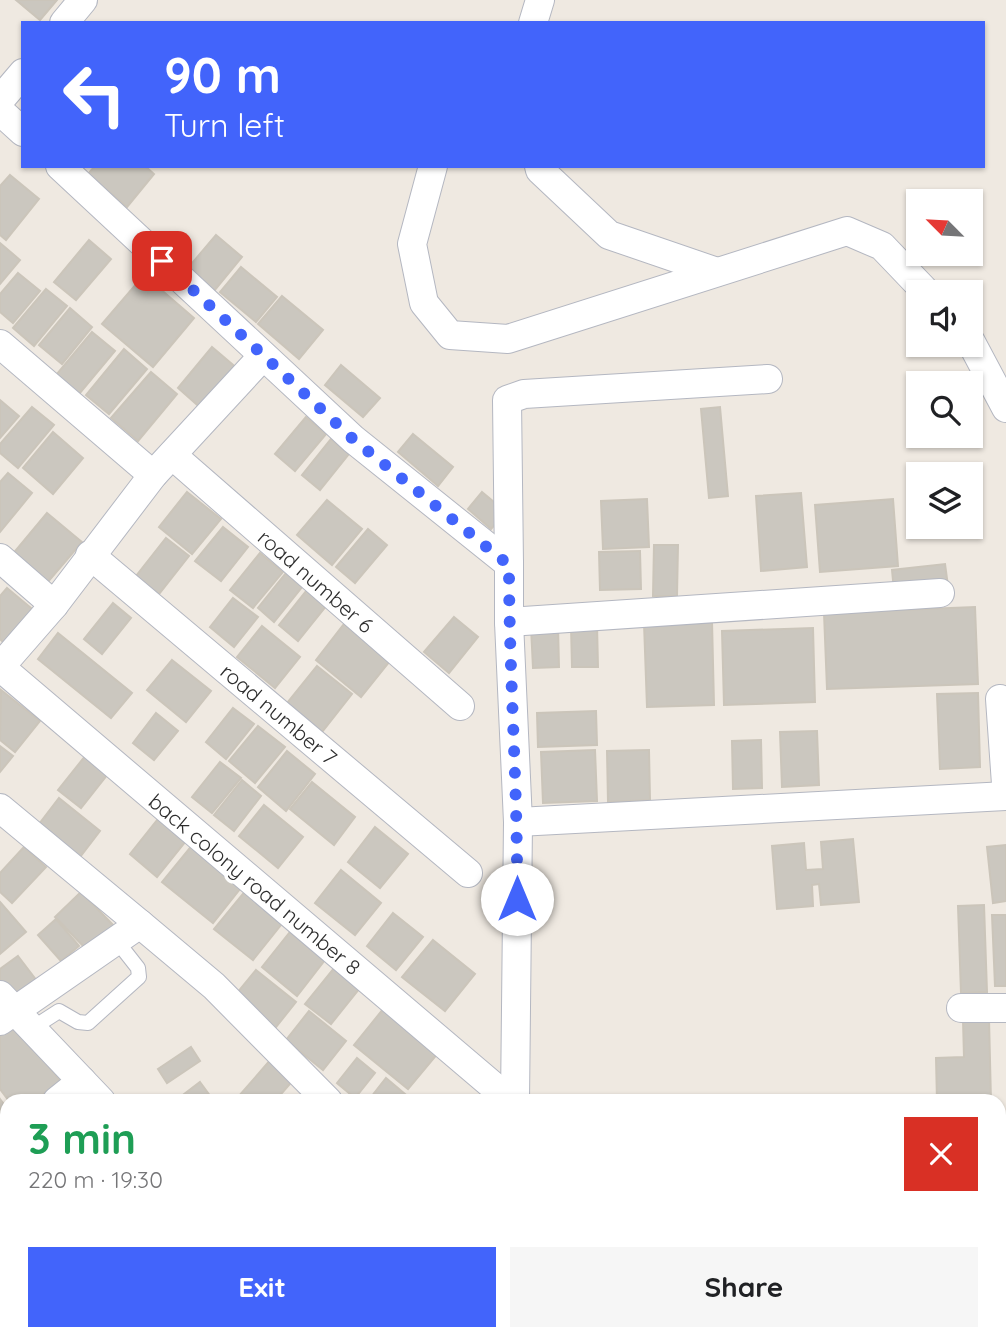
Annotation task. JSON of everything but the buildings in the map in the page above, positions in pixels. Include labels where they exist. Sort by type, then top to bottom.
[{"type":"street","points":[[66,21],[83,0]]},
{"type":"street","points":[[534,21],[540,0]]},
{"type":"street","points":[[0,100],[21,75]]},
{"type":"street","points":[[0,111],[21,130]]},
{"type":"street","points":[[62,168],[353,439],[509,565]]},
{"type":"street","points":[[432,168],[412,244],[424,303],[450,335],[509,339],[847,230],[882,246],[915,280]]},
{"type":"street","points":[[540,168],[609,235],[717,272]]},
{"type":"street","name":"road number 6","points":[[0,344],[162,465],[460,706]]},
{"type":"street","points":[[0,667],[54,605],[162,465],[263,356]]},
{"type":"street","points":[[979,357],[1006,408]]},
{"type":"street","points":[[498,1094],[518,822],[509,622],[507,400],[524,394],[768,379]]},
{"type":"street","name":"road number 7","points":[[90,555],[468,873]]},
{"type":"street","points":[[0,558],[54,605]]},
{"type":"street","points":[[509,622],[940,593]]},
{"type":"street","name":"back colony road number 8","points":[[0,667],[495,1094]]},
{"type":"street","points":[[1000,699],[1006,784]]},
{"type":"street","points":[[518,822],[1006,796]]},
{"type":"street","points":[[0,808],[214,986],[321,1094]]},
{"type":"street","points":[[92,1091],[11,1014],[140,924]]},
{"type":"street","points":[[961,1008],[1006,1007]]},
{"type":"lane","points":[[11,1014],[59,1011],[78,1022],[88,1023],[139,976],[138,968],[116,940]]},
{"type":"route","points":[[162,261],[353,439],[509,565],[518,822],[517,899]]}]
